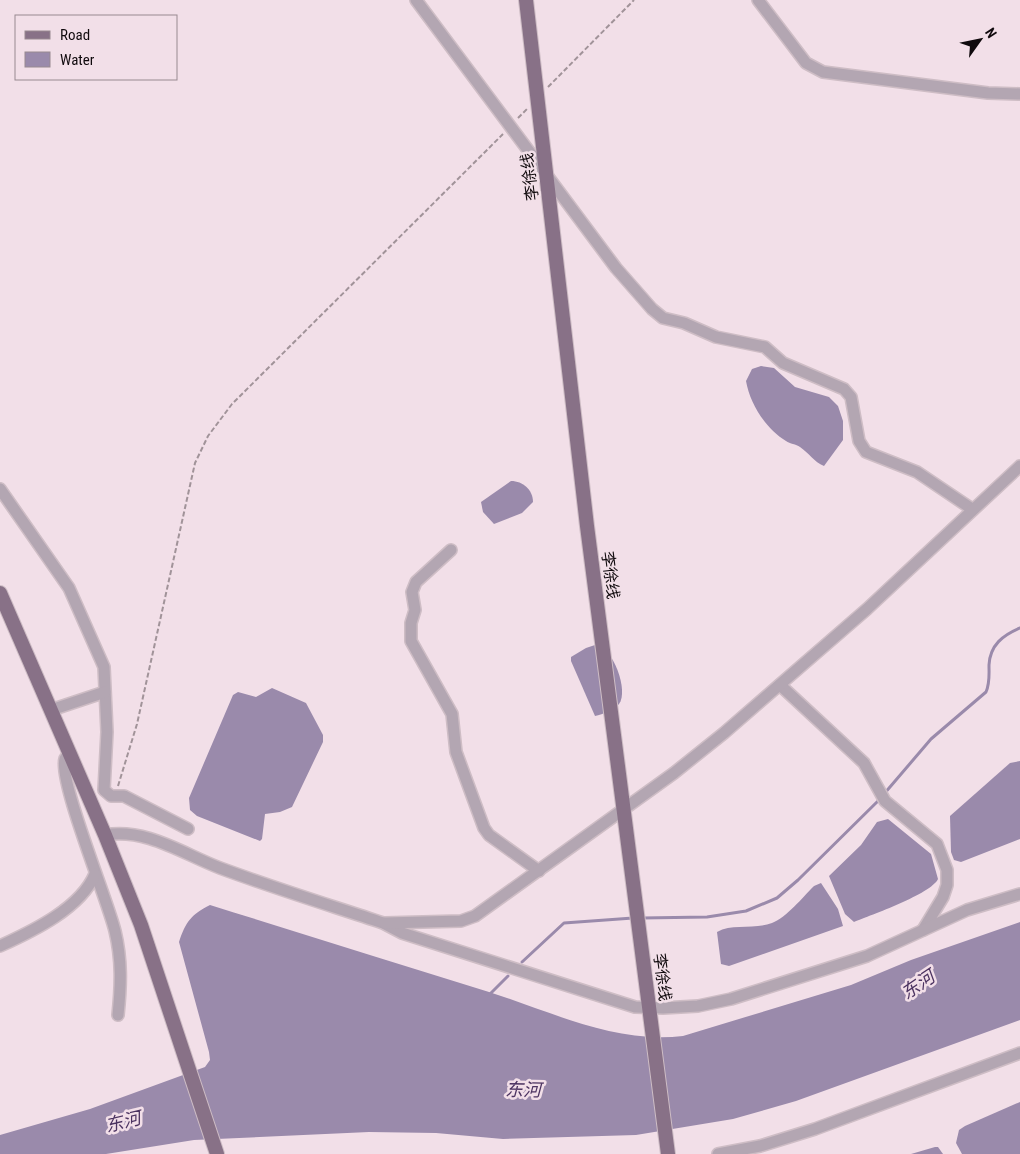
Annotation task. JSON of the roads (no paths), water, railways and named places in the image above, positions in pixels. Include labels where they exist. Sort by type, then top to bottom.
[{"type":"main road","name":"李徐线","points":[[526,0],[587,526],[668,1154]]},
{"type":"main road","points":[[0,593],[105,835],[141,925],[217,1154]]},
{"type":"street","points":[[416,0],[616,268],[657,314],[716,337],[765,347],[783,363],[844,388],[851,397],[859,441],[866,452],[917,472],[972,509]]},
{"type":"street","points":[[758,0],[806,63],[823,72],[971,91],[1020,94]]},
{"type":"street","points":[[383,923],[462,921],[482,911],[539,871],[674,773],[780,685],[867,609],[1020,466]]},
{"type":"street","points":[[0,489],[69,588],[104,667],[107,732],[104,785],[111,796],[124,796],[188,829]]},
{"type":"street","points":[[451,550],[416,582],[413,588],[412,597],[415,610],[411,623],[411,641],[452,714],[456,752],[484,828],[504,846],[539,871]]},
{"type":"street","points":[[780,685],[864,763],[885,801],[937,844],[943,856],[948,878],[946,891],[922,932]]},
{"type":"street","points":[[51,710],[105,692]]},
{"type":"street","points":[[70,753],[65,759],[66,777],[95,874],[111,915],[118,947],[122,982],[118,1015]]},
{"type":"street","points":[[105,835],[128,833],[145,836],[219,868],[383,923],[402,933],[635,1007],[698,1006],[731,998],[867,956],[967,910],[1020,894]]},
{"type":"street","points":[[0,946],[18,938],[75,902],[86,891],[95,874]]},
{"type":"street","points":[[718,1154],[767,1144],[815,1129],[1020,1053]]},
{"type":"water","points":[[761,366],[774,368],[795,387],[829,397],[838,406],[843,421],[843,440],[824,466],[797,445],[779,436],[760,415],[751,398],[746,381],[752,369]]},
{"type":"water","points":[[511,481],[523,484],[529,490],[533,502],[522,513],[494,524],[483,512],[481,502]]},
{"type":"water","points":[[595,645],[602,647],[613,661],[621,680],[622,698],[617,706],[608,712],[595,716],[571,661],[571,657]]},
{"type":"water","points":[[272,688],[306,703],[323,735],[323,742],[292,807],[280,812],[265,814],[262,839],[260,841],[197,816],[190,810],[189,798],[233,695],[238,692],[256,697]]},
{"type":"water","points":[[1020,761],[1020,839],[961,862],[954,860],[951,852],[950,816],[1010,763]]},
{"type":"water","points":[[888,819],[931,854],[938,879],[933,885],[913,897],[854,922],[845,914],[829,876],[861,845],[877,822]]},
{"type":"water","points":[[821,883],[838,909],[843,926],[729,966],[721,964],[717,932],[723,929],[772,923],[789,912],[814,886]]},
{"type":"water","name":"东河","points":[[210,905],[489,992],[560,1017],[608,1031],[658,1037],[683,1036],[851,985],[911,960],[1020,922],[1020,1020],[796,1101],[733,1119],[636,1135],[503,1139],[436,1133],[369,1132],[194,1140],[106,1154],[0,1154],[0,1135],[90,1109],[205,1067],[210,1060],[209,1052],[179,942],[190,919]]},
{"type":"water","points":[[1020,1102],[1020,1154],[962,1154],[956,1143],[959,1130]]},
{"type":"water","points":[[938,1147],[943,1154],[911,1154]]},
{"type":"waterway","points":[[884,794],[931,739],[986,692],[989,682],[990,658],[995,646],[1008,634],[1020,628]]},
{"type":"waterway","points":[[642,918],[707,917],[746,911],[777,898],[798,880],[880,799]]},
{"type":"waterway","points":[[522,962],[564,923],[633,918]]},
{"type":"waterway","points":[[489,995],[508,976]]}]
